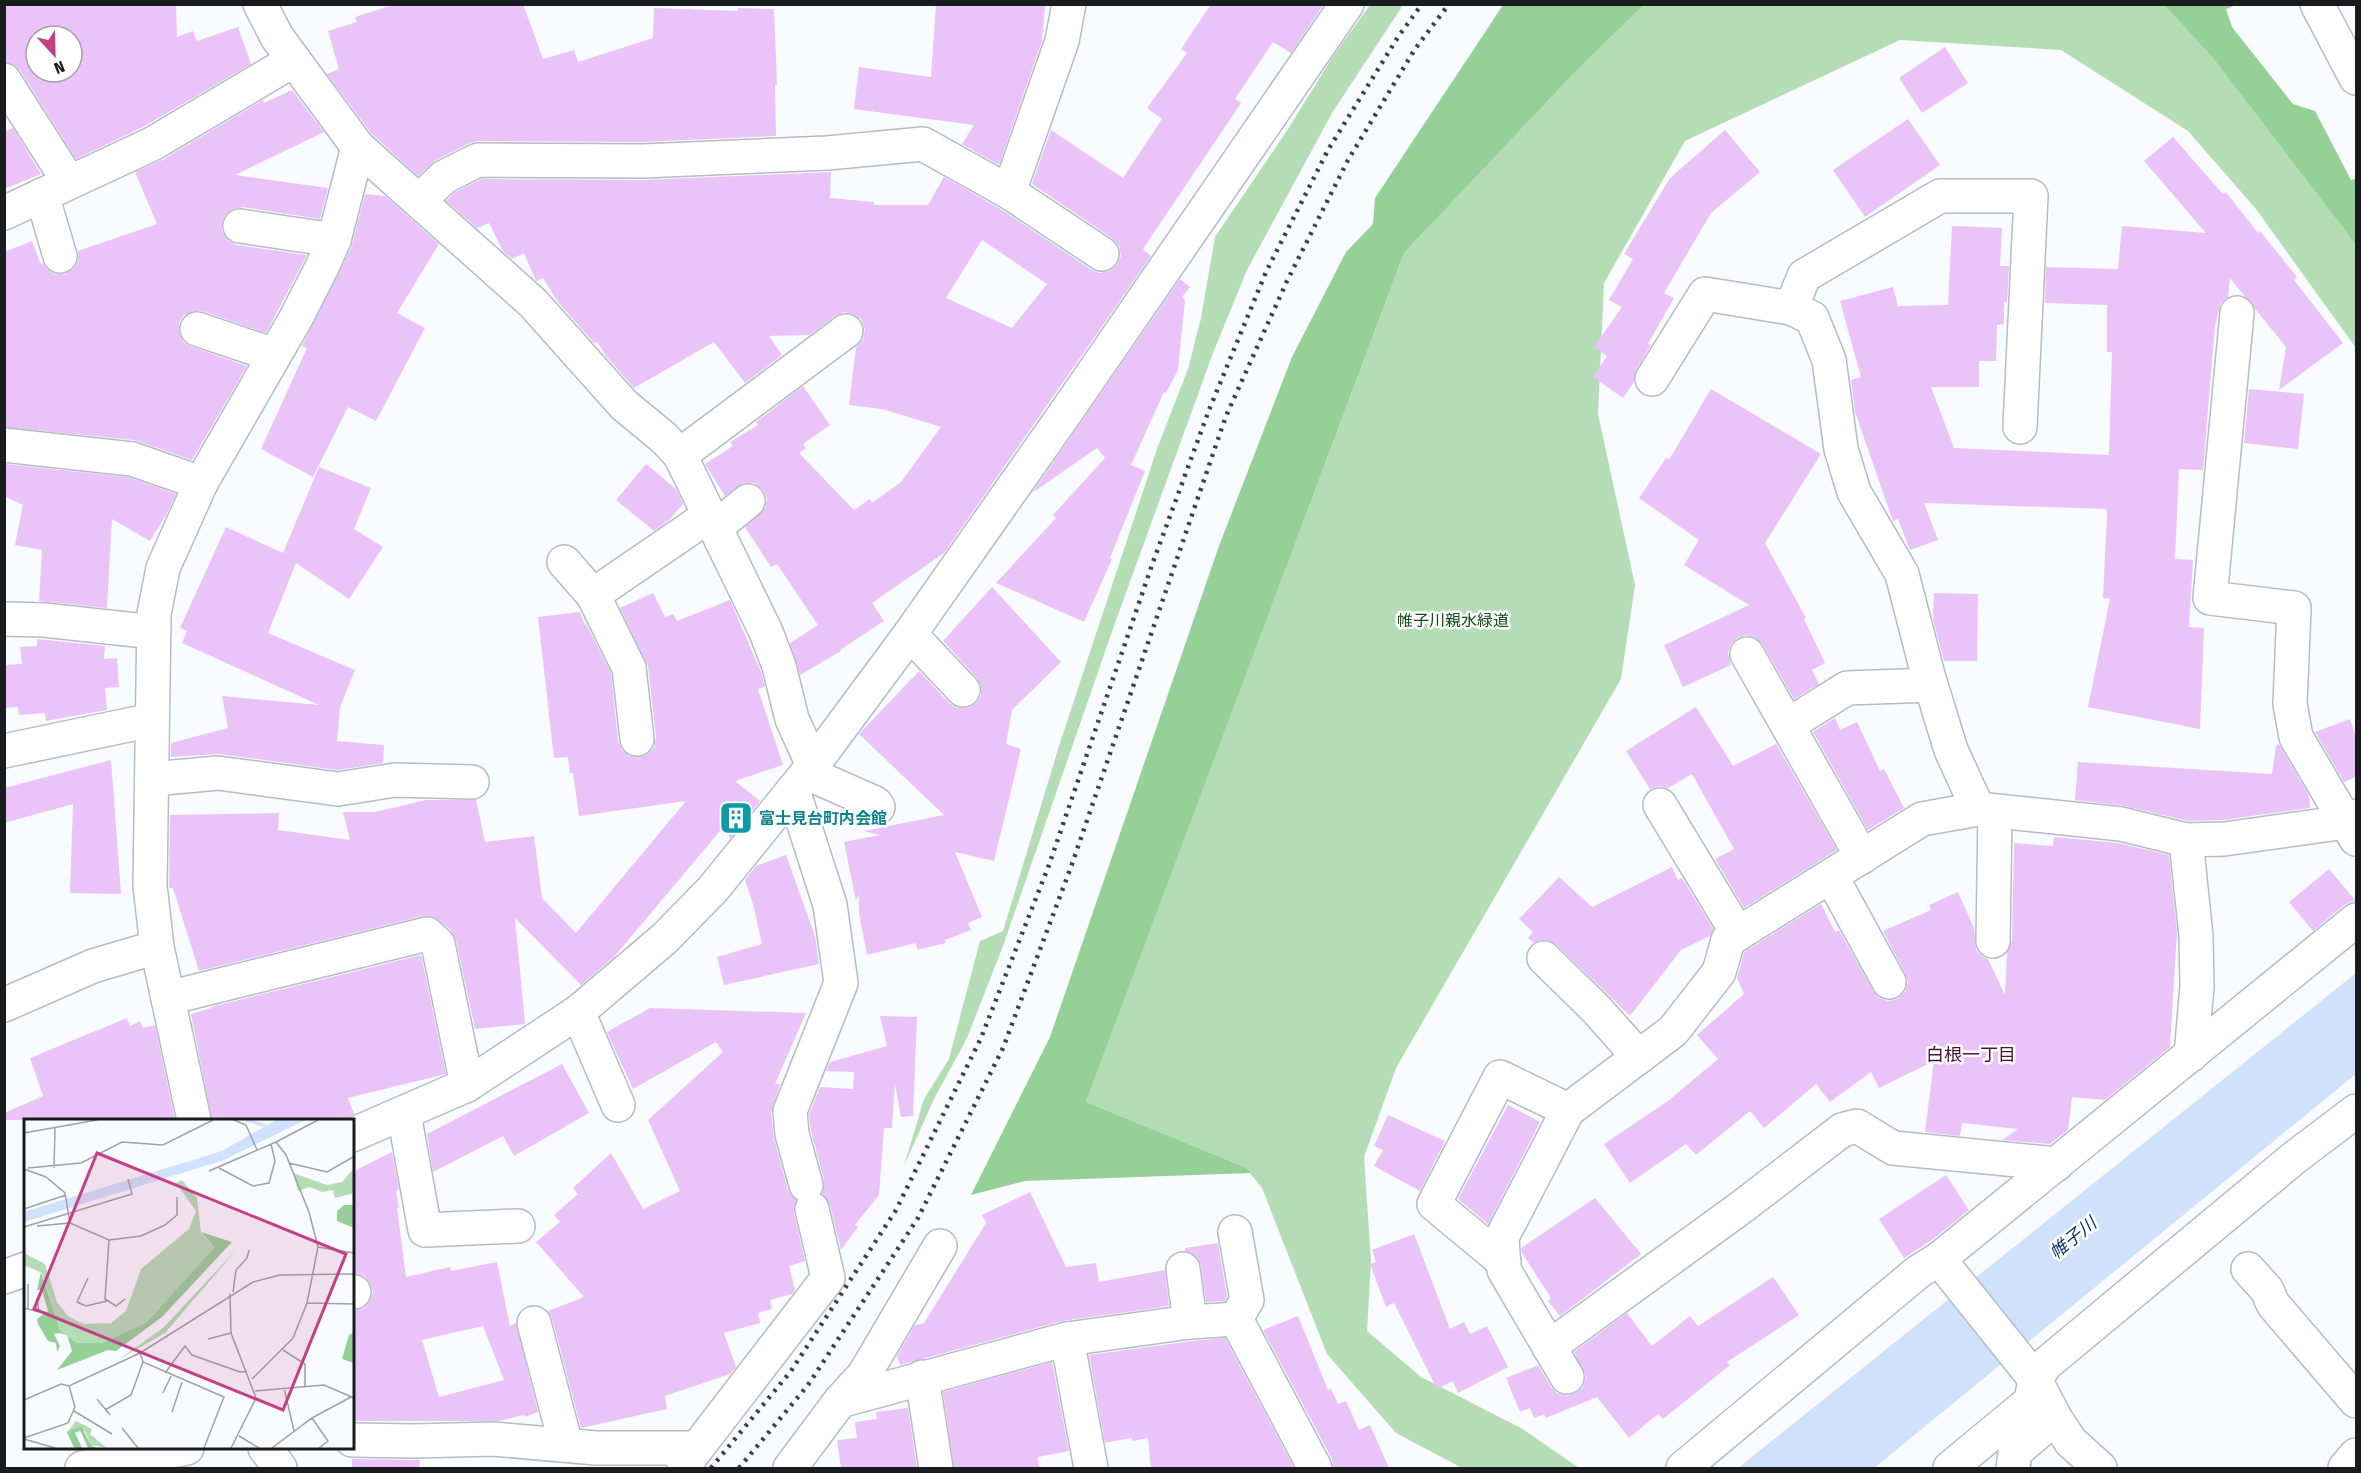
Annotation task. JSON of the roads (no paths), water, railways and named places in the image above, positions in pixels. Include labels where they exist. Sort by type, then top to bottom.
[{"type":"street","points":[[260,4],[277,37],[358,147],[533,303],[624,405],[664,438],[680,455],[766,632],[779,666],[805,776],[830,905],[841,983],[790,1111],[792,1134],[828,1278],[689,1458],[493,1439],[414,1442],[354,1440]]},
{"type":"street","points":[[1009,192],[1062,41],[1069,4]]},
{"type":"street","points":[[354,1134],[467,1085],[578,1012],[664,939],[712,889],[805,776],[910,634],[1144,280],[1347,4]]},
{"type":"street","points":[[2317,4],[2356,78]]},
{"type":"street","points":[[4,213],[152,144],[294,60]]},
{"type":"street","points":[[4,80],[56,188],[60,256]]},
{"type":"street","points":[[420,200],[444,177],[478,160],[644,160],[827,153],[923,144],[1009,192],[1102,254]]},
{"type":"street","points":[[194,1119],[157,947],[150,886],[154,614],[163,568],[201,483],[296,318],[334,240],[358,147]]},
{"type":"street","points":[[1791,308],[1804,276],[1940,196],[2031,196],[2020,426]]},
{"type":"street","points":[[240,226],[334,240]]},
{"type":"street","points":[[1652,379],[1705,294],[1791,308],[1812,318],[1829,360],[1841,449],[1854,492],[1902,574],[1931,685],[1951,750],[1987,811],[1993,941]]},
{"type":"street","points":[[1566,1377],[1504,1270],[1502,1237],[1568,1110],[1673,1031],[1702,997],[1719,972],[1728,940],[1922,819],[1987,811],[2121,824],[2186,840],[2224,839],[2353,825],[2296,736],[2290,704],[2294,608],[2210,598],[2237,313]]},
{"type":"street","points":[[197,328],[274,355]]},
{"type":"street","points":[[680,455],[846,330]]},
{"type":"street","points":[[4,445],[132,459],[201,483]]},
{"type":"street","points":[[593,595],[748,501]]},
{"type":"street","points":[[564,562],[593,595],[629,668],[637,739]]},
{"type":"street","points":[[4,619],[44,620],[154,633]]},
{"type":"street","points":[[910,634],[963,690]]},
{"type":"street","points":[[1747,654],[1862,857]]},
{"type":"street","points":[[1788,724],[1847,688],[1931,685]]},
{"type":"street","points":[[4,751],[152,720]]},
{"type":"street","points":[[152,779],[218,773],[338,789],[394,780],[472,782]]},
{"type":"street","points":[[805,776],[875,803],[878,807]]},
{"type":"street","points":[[1660,805],[1738,934]]},
{"type":"street","points":[[2186,840],[2196,936],[2197,987],[2191,1055]]},
{"type":"street","points":[[1832,876],[1889,982]]},
{"type":"street","points":[[1683,1468],[1918,1272],[1944,1266],[2057,1164],[2356,921]]},
{"type":"street","points":[[168,998],[427,934],[438,944],[467,1085]]},
{"type":"street","points":[[4,1005],[93,966],[157,947]]},
{"type":"street","points":[[1544,958],[1596,1009],[1639,1057]]},
{"type":"street","points":[[578,1012],[618,1105]]},
{"type":"street","points":[[1504,1262],[1434,1204],[1500,1077],[1568,1110]]},
{"type":"street","points":[[2030,1372],[2046,1364],[2294,1158],[2356,1111]]},
{"type":"street","points":[[404,1114],[425,1230],[518,1226]]},
{"type":"street","points":[[1549,1347],[1842,1130],[1857,1126],[1893,1148],[2057,1164]]},
{"type":"street","points":[[1235,1232],[1247,1300],[1236,1319]]},
{"type":"street","points":[[790,1468],[840,1401],[864,1375],[940,1246]]},
{"type":"street","points":[[1944,1266],[2030,1372],[2071,1442],[2100,1468]]},
{"type":"street","points":[[1183,1269],[1190,1322]]},
{"type":"street","points":[[2248,1269],[2267,1290],[2273,1304],[2356,1401]]},
{"type":"street","points":[[4,1277],[24,1270]]},
{"type":"street","points":[[840,1401],[1067,1339],[1190,1322],[1236,1319]]},
{"type":"street","points":[[1236,1319],[1315,1468]]},
{"type":"street","points":[[534,1323],[566,1445]]},
{"type":"street","points":[[1067,1339],[1091,1468]]},
{"type":"street","points":[[1950,1468],[2031,1401],[2030,1372]]},
{"type":"street","points":[[922,1377],[936,1468]]},
{"type":"street","points":[[2013,1468],[2015,1452],[2055,1418]]},
{"type":"street","points":[[82,1468],[182,1449]]},
{"type":"street","points":[[266,1449],[280,1468]]},
{"type":"street","points":[[2345,1468],[2356,1455]]},
{"type":"water","name":"帷子川","points":[[2356,973],[2356,1074],[1874,1468],[1738,1468]]},
{"type":"railway","points":[[711,1468],[791,1371],[896,1210],[981,1038],[1049,865],[1152,565],[1209,410],[1266,272],[1328,150],[1398,37],[1422,4]]},
{"type":"railway","points":[[739,1468],[808,1385],[918,1218],[1003,1048],[1071,867],[1226,416],[1287,281],[1348,160],[1415,49],[1449,4]]},
{"type":"place","name":"富士見台町内会館","points":[[736,818]]},
{"type":"district","name":"白根一丁目","points":[[1971,1055]]},
{"type":"park label","name":"帷子川親水緑道","points":[[1453,620]]}]
